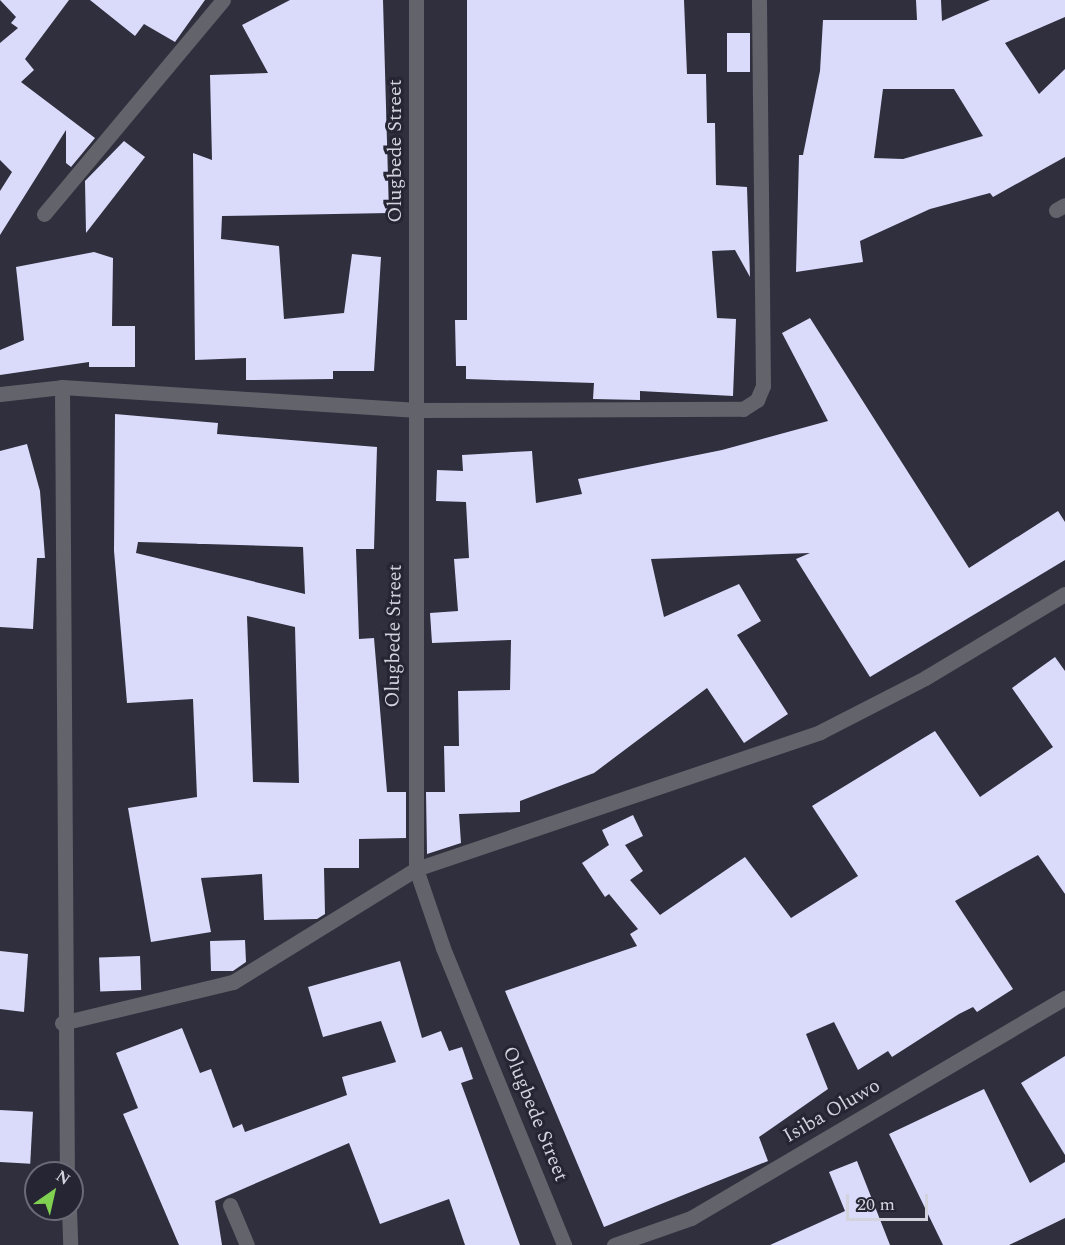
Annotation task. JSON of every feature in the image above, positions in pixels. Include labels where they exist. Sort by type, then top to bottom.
[{"type":"street","points":[[44,214],[223,0]]},
{"type":"street","name":"Olugbede Street","points":[[416,0],[416,869],[442,948],[564,1245]]},
{"type":"street","points":[[0,394],[62,387],[417,410],[743,409],[758,400],[763,386],[759,0]]},
{"type":"street","points":[[62,387],[62,1023],[68,1161]]},
{"type":"street","points":[[62,1023],[233,982],[416,869],[820,732],[926,678],[1065,594]]},
{"type":"street","name":"Isiba Oluwo","points":[[614,1245],[691,1218],[1065,998]]},
{"type":"street","points":[[230,1206],[247,1245]]},
{"type":"street","points":[[69,1221],[70,1245]]},
{"type":"building","points":[[0,0],[69,0],[25,59],[34,70],[21,82],[95,138],[71,167],[66,163],[66,130],[0,235],[0,191],[12,172],[0,160],[0,43],[18,28],[11,23],[16,17]]},
{"type":"building","points":[[90,0],[205,0],[175,42],[144,24],[135,36]]},
{"type":"building","points":[[290,0],[383,0],[389,213],[222,216],[221,239],[279,246],[284,319],[344,313],[352,254],[381,257],[374,371],[333,371],[333,379],[246,380],[246,358],[195,360],[193,153],[212,160],[210,75],[268,73],[242,25]]},
{"type":"building","points":[[467,0],[684,0],[687,74],[706,74],[707,123],[715,123],[716,185],[747,187],[750,277],[735,250],[712,251],[717,318],[736,319],[733,396],[640,391],[640,400],[593,399],[594,383],[466,379],[466,366],[456,366],[455,320],[467,320]]},
{"type":"building","points":[[916,0],[941,0],[942,21],[990,0],[1065,0],[1065,17],[1005,43],[1039,94],[1065,69],[1065,157],[993,197],[990,193],[930,209],[860,241],[863,262],[796,272],[799,155],[803,155],[820,71],[823,20],[917,20]],"holes":[[[883,89],[954,89],[983,136],[903,159],[874,158]]]},
{"type":"building","points":[[727,33],[750,33],[750,72],[727,72]]},
{"type":"building","points":[[124,141],[145,157],[86,233],[85,181]]},
{"type":"building","points":[[94,252],[113,258],[112,326],[135,326],[135,367],[89,367],[89,362],[0,375],[0,350],[24,340],[16,267]]},
{"type":"building","points":[[810,318],[969,568],[1058,511],[1065,522],[1065,560],[870,677],[796,559],[810,553],[651,559],[664,617],[739,584],[761,621],[737,635],[788,714],[744,743],[707,688],[594,773],[520,801],[520,812],[459,814],[461,843],[427,854],[426,792],[445,792],[444,746],[459,746],[458,691],[510,690],[511,640],[432,643],[430,613],[458,611],[454,559],[469,558],[466,502],[436,501],[437,470],[463,471],[462,455],[532,451],[536,503],[582,494],[578,479],[722,450],[828,421],[782,333]]},
{"type":"building","points":[[115,414],[218,423],[217,434],[377,447],[374,549],[356,549],[359,639],[374,638],[387,792],[406,792],[406,838],[359,839],[359,868],[324,868],[325,914],[317,919],[264,920],[262,874],[201,878],[211,932],[151,942],[128,808],[197,797],[193,699],[127,703],[114,551]],"holes":[[[138,542],[303,547],[305,594],[136,553]],[[247,616],[295,627],[299,783],[253,782]]]},
{"type":"building","points":[[27,444],[40,491],[45,558],[37,558],[33,629],[0,627],[0,451]]},
{"type":"building","points":[[1055,657],[1065,671],[1065,894],[1038,855],[955,901],[1013,989],[977,1012],[973,1007],[959,1014],[892,1057],[888,1051],[858,1070],[834,1022],[806,1034],[828,1089],[759,1137],[768,1161],[604,1227],[505,991],[637,946],[630,934],[638,929],[609,894],[605,897],[582,863],[609,845],[602,830],[633,815],[643,836],[625,845],[643,871],[630,880],[660,915],[745,857],[791,918],[858,876],[812,806],[935,731],[980,797],[1053,747],[1012,688]]},
{"type":"building","points":[[245,940],[246,962],[233,971],[211,971],[210,941]]},
{"type":"building","points":[[0,951],[28,954],[24,1012],[0,1009]]},
{"type":"building","points":[[140,956],[141,990],[100,991],[99,957]]},
{"type":"building","points":[[400,961],[422,1038],[441,1031],[449,1051],[462,1047],[473,1079],[461,1083],[520,1245],[465,1245],[449,1199],[380,1224],[349,1143],[215,1201],[222,1245],[179,1245],[123,1114],[138,1108],[116,1053],[182,1028],[200,1073],[211,1069],[233,1128],[242,1124],[245,1132],[347,1095],[342,1077],[396,1062],[381,1021],[323,1037],[308,987]]},
{"type":"building","points":[[1065,1056],[1065,1155],[1021,1083]]},
{"type":"building","points":[[984,1089],[1030,1183],[1065,1162],[1065,1218],[1009,1245],[943,1245],[889,1134]]},
{"type":"building","points":[[0,1110],[33,1112],[30,1161],[24,1161],[24,1163],[0,1162]]},
{"type":"building","points":[[857,1161],[890,1245],[770,1245],[845,1211],[829,1172]]}]
